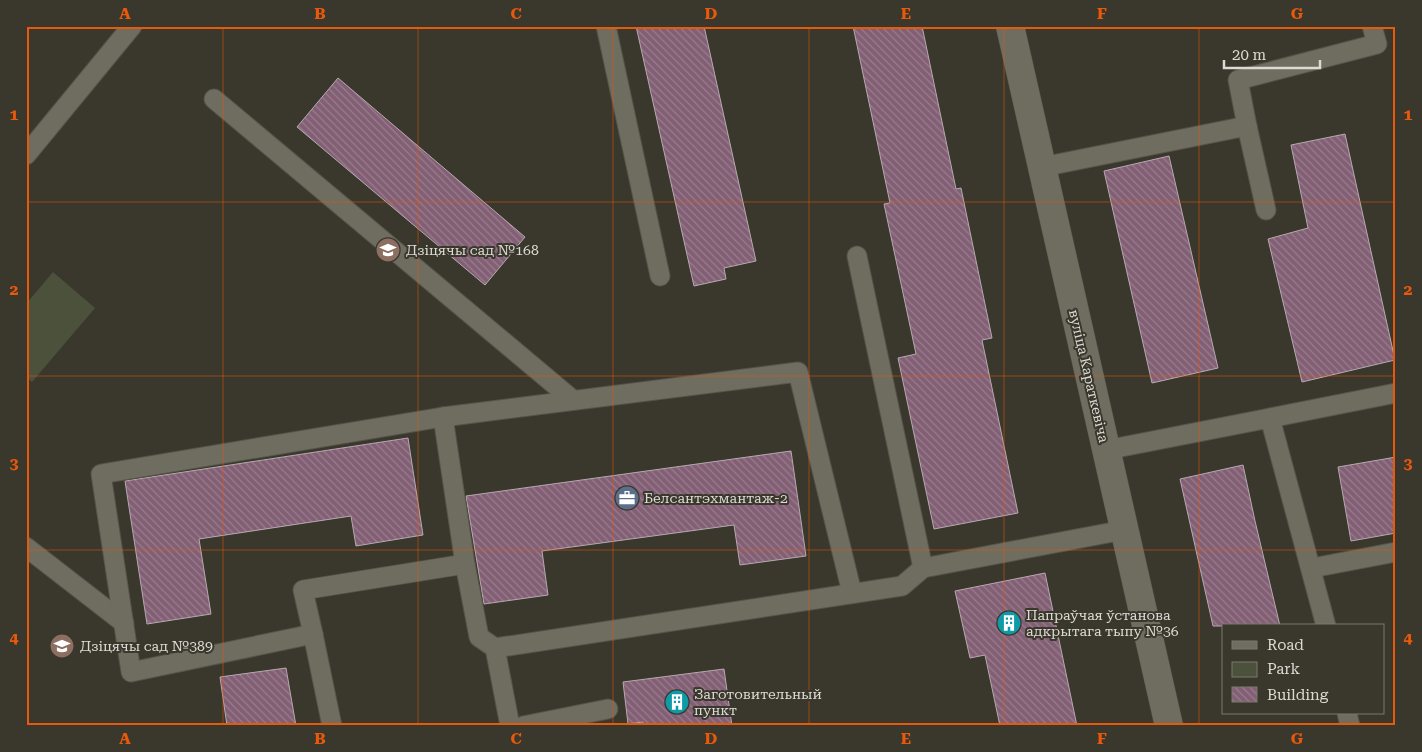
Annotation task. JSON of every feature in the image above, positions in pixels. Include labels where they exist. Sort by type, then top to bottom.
[{"type":"street","name":"вуліца Караткевіча","points":[[1010,26],[1169,726]]},
{"type":"lane","points":[[26,156],[132,26]]},
{"type":"lane","points":[[606,26],[660,276]]},
{"type":"lane","points":[[1266,210],[1238,80],[1377,44],[1372,26]]},
{"type":"lane","points":[[214,100],[574,400]]},
{"type":"lane","points":[[1042,167],[1248,126]]},
{"type":"lane","points":[[857,256],[923,568]]},
{"type":"lane","points":[[313,634],[131,672],[101,474],[443,416],[798,372],[852,594]]},
{"type":"lane","points":[[1106,450],[1396,394]]},
{"type":"lane","points":[[443,416],[478,637],[495,648],[902,586],[923,568],[1124,530]]},
{"type":"lane","points":[[1270,418],[1312,568],[1326,624]]},
{"type":"lane","points":[[26,547],[124,623]]},
{"type":"lane","points":[[1312,568],[1396,552]]},
{"type":"lane","points":[[332,726],[303,590],[465,564]]},
{"type":"lane","points":[[495,648],[510,726]]},
{"type":"lane","points":[[523,726],[608,708]]},
{"type":"green space","points":[[53,272],[95,308],[32,382],[26,377],[26,304]]},
{"type":"building","points":[[636,26],[704,26],[756,261],[724,268],[726,279],[694,286]]},
{"type":"building","points":[[853,26],[922,26],[956,189],[961,188],[992,338],[982,340],[1018,513],[934,529],[898,358],[916,354],[884,204],[890,203]]},
{"type":"building","points":[[338,78],[525,237],[485,285],[297,127]]},
{"type":"building","points":[[1345,134],[1395,360],[1302,382],[1268,239],[1308,228],[1291,145]]},
{"type":"building","points":[[1169,156],[1218,368],[1152,383],[1104,171]]},
{"type":"building","points":[[408,438],[423,535],[356,546],[351,516],[199,539],[211,614],[147,624],[125,481]]},
{"type":"building","points":[[791,451],[806,556],[740,565],[734,525],[542,551],[548,595],[484,604],[466,496]]},
{"type":"building","points":[[1396,457],[1396,533],[1351,541],[1338,467]]},
{"type":"building","points":[[1243,465],[1280,624],[1222,624],[1222,626],[1213,626],[1180,479]]},
{"type":"building","name":"Папраўчая ўстанова адкрытага тыпу №36","points":[[1045,573],[1077,726],[1000,726],[985,655],[970,658],[955,591]]},
{"type":"building","points":[[286,668],[296,726],[227,726],[220,677]]},
{"type":"building","name":"Заготовительный пункт","points":[[724,669],[732,726],[644,726],[643,722],[628,724],[623,682]]},
{"type":"place","name":"Дзіцячы сад №168","points":[[388,250]]},
{"type":"place","name":"Белсантэхмантаж-2","points":[[627,498]]},
{"type":"place","name":"Папраўчая ўстанова адкрытага тыпу №36","points":[[1009,623]]},
{"type":"place","name":"Дзіцячы сад №389","points":[[62,646]]},
{"type":"place","name":"Заготовительный пункт","points":[[677,702]]}]
